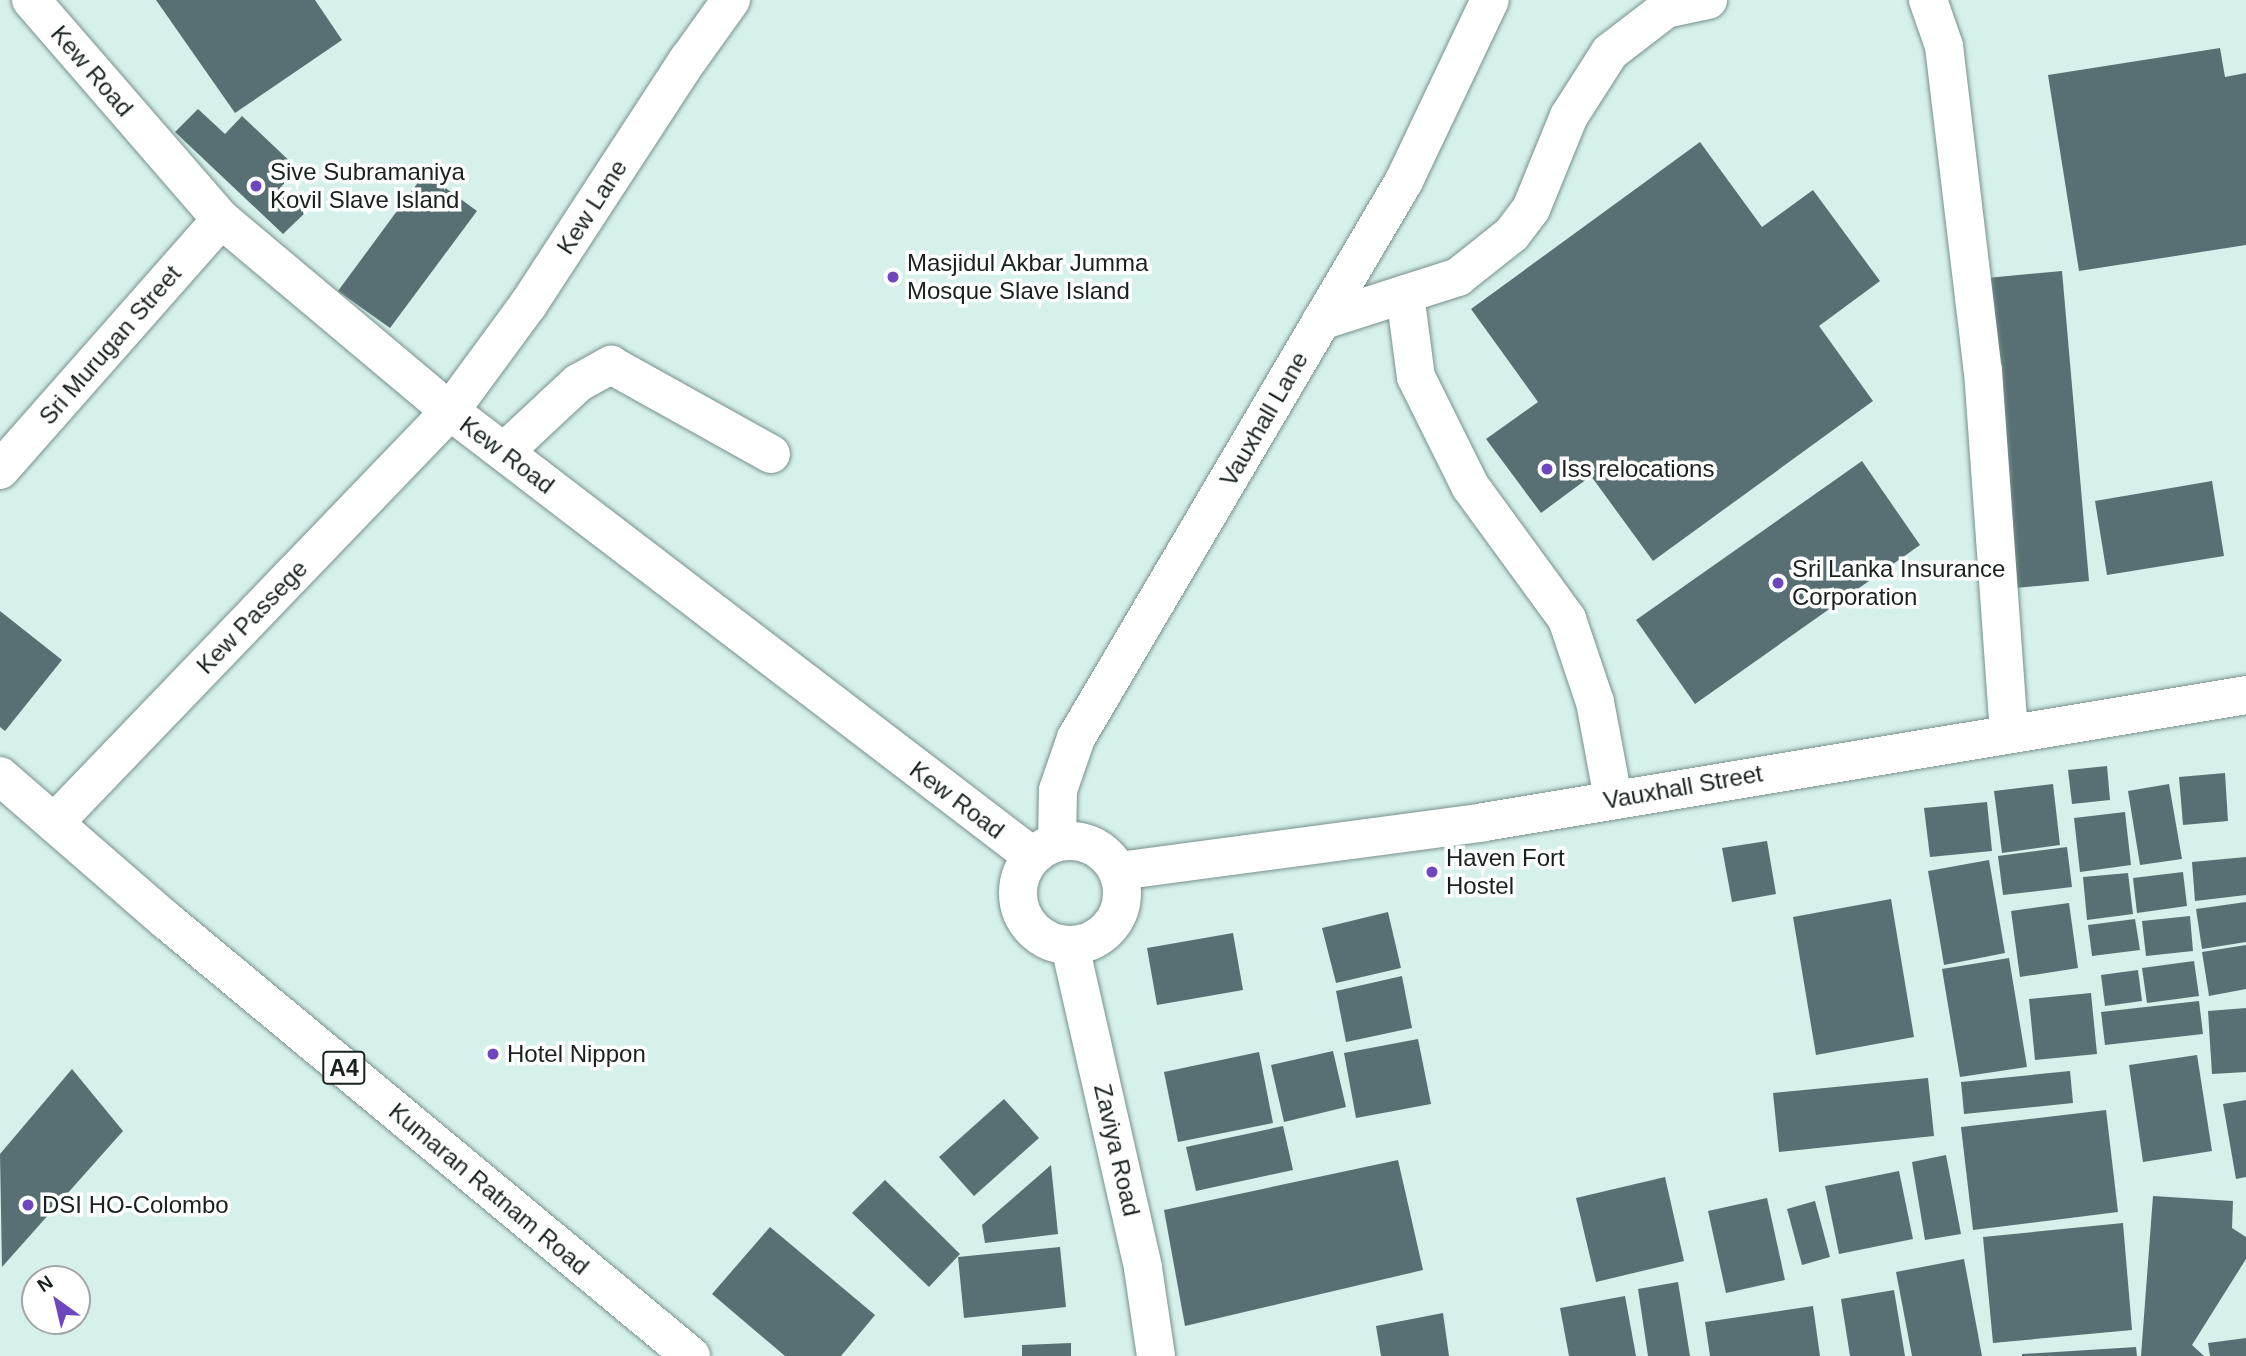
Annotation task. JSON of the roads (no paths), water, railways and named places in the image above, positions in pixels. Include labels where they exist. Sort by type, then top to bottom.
[{"type":"main road","name":"Kew Road","points":[[31,0],[221,219],[450,411],[1044,849]]},
{"type":"main road","name":"Kew Lane","points":[[450,411],[528,306],[688,60],[732,0]]},
{"type":"main road","name":"Vauxhall Lane","points":[[1044,849],[1058,790],[1076,738],[1404,181],[1490,0]]},
{"type":"main road","points":[[1321,321],[1458,276],[1511,234],[1531,209],[1569,116],[1610,52],[1666,9],[1708,0]]},
{"type":"main road","points":[[1928,0],[1944,46],[1983,371],[2009,732]]},
{"type":"main road","name":"Sri Murugan Street","points":[[0,470],[221,219]]},
{"type":"main road","points":[[1405,294],[1416,377],[1458,462],[1470,486],[1567,620],[1595,702],[1613,798]]},
{"type":"main road","points":[[504,452],[578,383],[611,365],[648,381],[771,454]]},
{"type":"main road","name":"Kew Passege","points":[[54,823],[450,411]]},
{"type":"main road","name":"Vauxhall Street","points":[[1119,872],[1484,822],[2009,732],[2246,695]]},
{"type":"main road","name":"Kumaran Ratnam Road","points":[[0,776],[691,1356]]},
{"type":"main road","points":[[1096,846],[1119,872],[1123,888],[1115,921],[1103,935],[1070,946],[1037,934],[1018,905],[1022,870],[1044,849],[1096,846]]},
{"type":"main road","name":"Zaviya Road","points":[[1070,946],[1143,1268],[1156,1356]]},
{"type":"place","name":"Sive Subramaniya Kovil Slave Island","points":[[256,186]]},
{"type":"place","name":"Masjidul Akbar Jumma Mosque Slave Island","points":[[893,277]]},
{"type":"place","name":"Iss relocations","points":[[1547,469]]},
{"type":"place","name":"Sri Lanka Insurance Corporation","points":[[1778,583]]},
{"type":"place","name":"Haven Fort Hostel","points":[[1432,872]]},
{"type":"place","name":"Hotel Nippon","points":[[493,1054]]},
{"type":"place","name":"DSI HO-Colombo","points":[[28,1205]]}]
